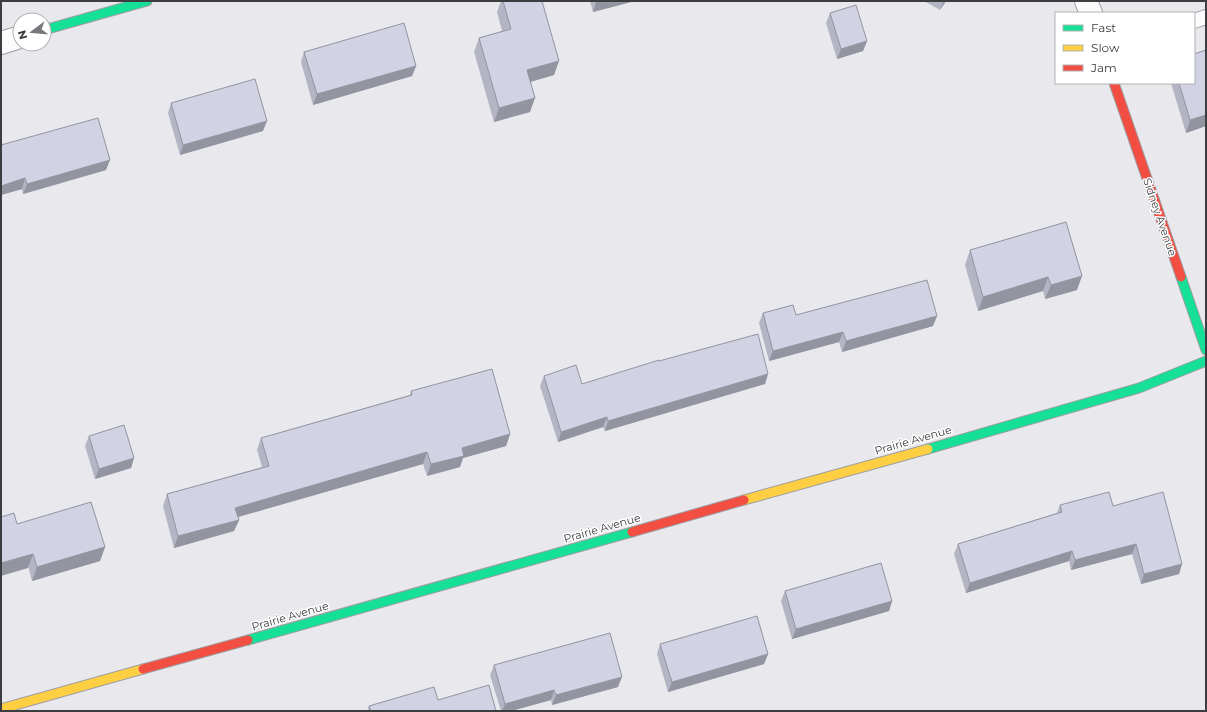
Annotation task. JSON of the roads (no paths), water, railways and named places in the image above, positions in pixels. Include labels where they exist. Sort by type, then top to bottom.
[{"type":"street","points":[[52,28],[147,1]]},
{"type":"street","points":[[1086,1],[1090,12]]},
{"type":"street","points":[[1,43],[12,40]]},
{"type":"street","name":"Sidney Avenue","points":[[1114,84],[1206,350]]},
{"type":"street","name":"Prairie Avenue","points":[[1,709],[1138,388],[1206,361]]},
{"type":"lane","points":[[1195,21],[1206,17]]}]
